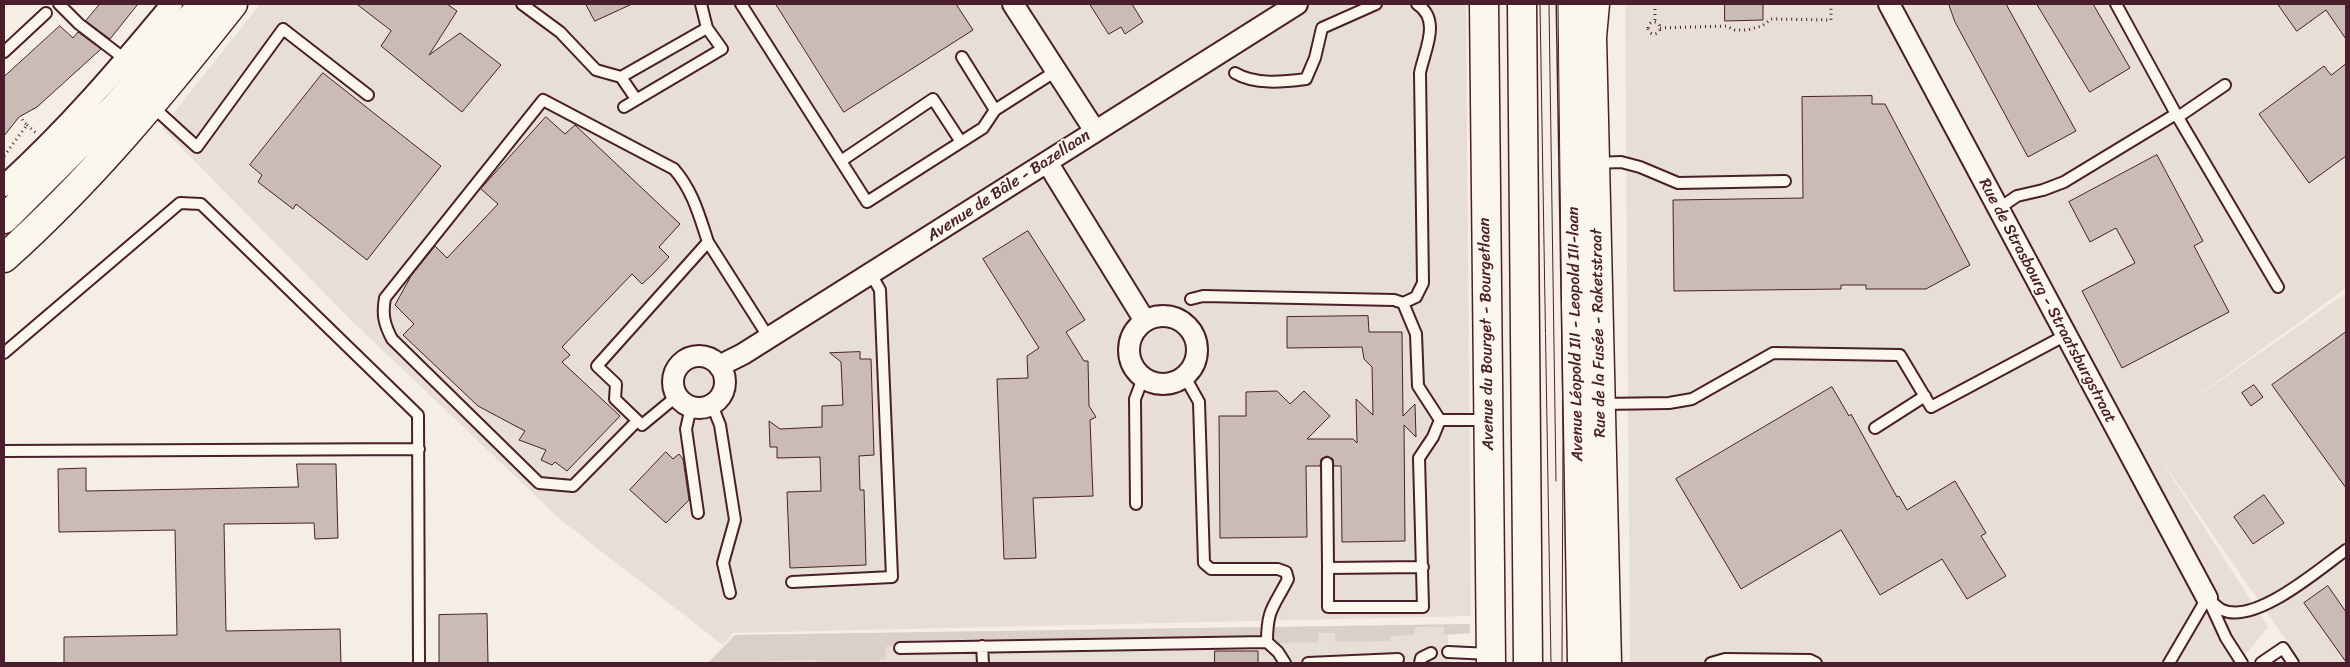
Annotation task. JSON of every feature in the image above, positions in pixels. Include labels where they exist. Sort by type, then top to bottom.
[{"type":"main road","points":[[4,219],[115,108],[203,4]]},
{"type":"main road","points":[[4,258],[53,214],[152,105],[233,4]]},
{"type":"main road","name":"Avenue du Bourget - Bourgetlaan","points":[[1484,4],[1491,659]]},
{"type":"main road","points":[[1522,4],[1528,663]]},
{"type":"main road","name":"Avenue Léopold III - Leopold III-laan","points":[[1571,4],[1582,663]]},
{"type":"main road","name":"Rue de la Fusée - Raketstraat","points":[[1595,4],[1592,38],[1594,163],[1607,663]]},
{"type":"street","points":[[4,186],[48,146],[126,60],[172,4]]},
{"type":"street","points":[[1013,4],[1096,131]]},
{"type":"street","name":"Avenue de Bâle - Bazellaan","points":[[719,366],[769,338],[1297,4]]},
{"type":"street","name":"Rue de Strasbourg - Straatsburgstraat","points":[[1889,4],[2207,598]]},
{"type":"street","points":[[1047,162],[1144,321]]},
{"type":"street","points":[[1156,316],[1168,316],[1180,320],[1193,334],[1197,352],[1195,361],[1185,377],[1164,385],[1153,383],[1143,378],[1135,370],[1130,360],[1128,349],[1130,338],[1136,328],[1144,321],[1156,316]]},
{"type":"street","points":[[706,357],[719,366],[725,383],[724,392],[712,406],[704,408],[684,402],[673,384],[674,376],[682,362],[689,358],[706,357]]},
{"type":"lane","points":[[59,4],[78,24],[126,60]]},
{"type":"lane","points":[[522,4],[560,32],[596,70],[621,77],[636,99]]},
{"type":"lane","points":[[624,107],[722,49],[707,28],[701,4]]},
{"type":"lane","points":[[741,4],[867,202],[983,128],[995,110],[1056,71]]},
{"type":"lane","points":[[1235,74],[1243,78],[1255,80],[1306,79],[1322,28],[1376,4]]},
{"type":"lane","points":[[1191,299],[1203,296],[1256,296],[1394,300],[1403,303],[1416,297],[1424,283],[1420,73],[1429,45],[1431,24],[1424,8],[1417,4]]},
{"type":"lane","points":[[2116,4],[2177,115],[2278,287]]},
{"type":"lane","points":[[4,52],[46,13]]},
{"type":"lane","points":[[621,77],[707,28]]},
{"type":"lane","points":[[152,105],[198,147],[283,30],[368,94]]},
{"type":"lane","points":[[962,57],[995,110]]},
{"type":"lane","points":[[1998,209],[2017,196],[2043,190],[2064,182],[2225,85]]},
{"type":"lane","points":[[841,162],[933,99],[962,142]]},
{"type":"lane","points":[[637,421],[573,486],[540,482],[392,339],[385,327],[382,313],[385,298],[543,100],[674,169],[686,183],[694,197],[708,242],[769,338]]},
{"type":"lane","points":[[1594,163],[1621,162],[1631,164],[1678,183],[1784,181]]},
{"type":"lane","points":[[4,352],[180,203],[201,204],[418,415],[419,663]]},
{"type":"lane","points":[[698,513],[684,402],[642,425],[615,399],[616,384],[597,366],[708,242]]},
{"type":"lane","points":[[792,582],[892,577],[880,290],[871,274]]},
{"type":"lane","points":[[1403,303],[1416,334],[1418,386],[1440,420]]},
{"type":"lane","points":[[1600,404],[1669,403],[1692,399],[1773,353],[1900,355],[1932,406],[2066,335]]},
{"type":"lane","points":[[1185,377],[1199,402],[1204,563],[1210,569],[1278,570],[1286,572],[1288,579],[1270,609],[1267,642]]},
{"type":"lane","points":[[1136,504],[1135,399],[1143,378]]},
{"type":"lane","points":[[1875,428],[1925,396]]},
{"type":"lane","points":[[712,406],[720,425],[735,520],[722,563],[730,593]]},
{"type":"lane","points":[[1440,420],[1488,420]]},
{"type":"lane","points":[[1328,463],[1328,607],[1423,607],[1419,458],[1440,420]]},
{"type":"lane","points":[[4,451],[419,450]]},
{"type":"lane","points":[[2207,598],[2221,610],[2231,612],[2253,609],[2280,597],[2346,550]]},
{"type":"lane","points":[[1328,568],[1422,567]]},
{"type":"lane","points":[[2169,663],[2207,598]]},
{"type":"lane","points":[[2207,598],[2226,638],[2242,663]]},
{"type":"lane","points":[[900,648],[1267,642],[1278,652],[1285,663]]},
{"type":"lane","points":[[982,646],[983,663]]},
{"type":"lane","points":[[2261,663],[2283,648],[2293,663]]},
{"type":"lane","points":[[1448,652],[1491,659]]},
{"type":"lane","points":[[1420,663],[1421,658],[1431,653]]},
{"type":"lane","points":[[1310,663],[1374,663],[1398,659]]},
{"type":"lane","points":[[1711,663],[1725,659],[1810,660],[1816,663]]},
{"type":"path","points":[[1654,4],[1654,21]]},
{"type":"path","points":[[1660,28],[1726,26],[1735,30],[1747,30],[1762,26],[1771,20],[1831,20],[1831,4]]},
{"type":"path","points":[[1654,21],[1659,23],[1660,28],[1658,33],[1653,34],[1649,32],[1649,23],[1654,21]]},
{"type":"path","points":[[21,118],[36,133]]},
{"type":"path","points":[[4,156],[26,125]]},
{"type":"shaded area","points":[[260,4],[1466,4],[1471,616],[733,633],[723,645],[562,521],[353,322],[162,128]]},
{"type":"shaded area","points":[[1625,4],[2346,4],[2346,288],[2178,410],[2346,293],[2346,663],[2302,663],[2157,454],[2268,627],[2238,663],[1630,663]]},
{"type":"shaded area","points":[[1470,624],[1470,633],[1448,634],[1448,660],[1453,663],[708,663],[735,635]]},
{"type":"shaded area","points":[[1470,624],[1470,633],[1444,635],[1444,627],[1415,627],[1414,635],[1390,636],[1390,641],[1335,642],[1335,633],[1318,633],[1318,642],[1278,643],[1274,638],[1274,627]]},
{"type":"shaded area","points":[[1260,627],[1260,634],[1256,637],[921,640],[886,647],[885,659],[880,659],[880,663],[817,663],[817,660],[708,663],[735,635]]},
{"type":"building","points":[[100,4],[138,4],[110,39],[86,21]]},
{"type":"building","points":[[357,4],[447,4],[457,11],[429,55],[460,33],[501,65],[462,112],[381,46],[391,31]]},
{"type":"building","points":[[586,4],[632,4],[595,21]]},
{"type":"building","points":[[776,4],[956,4],[973,30],[844,112]]},
{"type":"building","points":[[1090,4],[1132,4],[1143,22],[1125,34],[1121,27],[1109,34]]},
{"type":"building","points":[[1725,4],[1763,4],[1763,20],[1725,21]]},
{"type":"building","points":[[1949,4],[2006,4],[2076,131],[2028,157],[1955,22]]},
{"type":"building","points":[[2037,4],[2093,4],[2130,68],[2090,92]]},
{"type":"building","points":[[2278,4],[2346,4],[2346,39],[2326,10],[2297,31]]},
{"type":"building","points":[[60,26],[73,38],[78,32],[101,49],[37,107],[19,117],[4,136],[4,77]]},
{"type":"building","points":[[2346,64],[2346,156],[2309,183],[2259,114],[2324,66],[2331,75]]},
{"type":"building","points":[[323,73],[441,166],[367,260],[296,204],[293,209],[258,182],[262,175],[250,165]]},
{"type":"building","points":[[1872,96],[1872,104],[1885,104],[1970,265],[1926,289],[1866,289],[1866,285],[1841,285],[1841,289],[1674,291],[1673,200],[1803,198],[1802,97]]},
{"type":"building","points":[[546,117],[565,134],[575,125],[680,224],[659,247],[669,257],[654,273],[642,284],[632,274],[562,347],[570,355],[562,362],[620,416],[567,471],[555,462],[552,465],[541,460],[546,450],[519,440],[525,431],[478,406],[403,335],[414,324],[395,305],[411,276],[435,246],[447,258],[498,204],[481,189]]},
{"type":"building","points":[[2157,155],[2203,241],[2194,246],[2229,312],[2122,368],[2082,291],[2135,263],[2116,228],[2090,242],[2069,202]]},
{"type":"building","points":[[1028,231],[1085,320],[1066,332],[1084,361],[1088,361],[1089,406],[1096,417],[1090,420],[1093,496],[1033,498],[1036,558],[1004,559],[997,379],[1028,378],[1027,356],[1039,348],[983,259]]},
{"type":"building","points":[[1368,316],[1369,332],[1402,332],[1403,416],[1415,404],[1416,437],[1404,425],[1405,541],[1342,542],[1341,466],[1334,466],[1333,459],[1327,456],[1321,459],[1320,466],[1306,466],[1307,537],[1220,538],[1219,416],[1246,416],[1246,392],[1277,391],[1290,404],[1304,391],[1330,416],[1307,439],[1353,439],[1357,443],[1356,399],[1373,415],[1372,367],[1364,359],[1362,347],[1287,348],[1287,317]]},
{"type":"building","points":[[2346,332],[2346,488],[2272,385]]},
{"type":"building","points":[[860,352],[860,359],[871,359],[874,455],[859,456],[860,490],[864,490],[866,565],[790,568],[787,492],[821,491],[820,457],[777,458],[777,447],[770,447],[769,421],[780,429],[822,427],[822,406],[843,405],[841,362],[830,353]]},
{"type":"building","points":[[2254,385],[2263,397],[2251,406],[2242,393]]},
{"type":"building","points":[[1832,387],[1849,416],[1851,414],[1897,497],[1899,496],[1907,510],[1955,481],[1986,533],[1981,536],[2006,576],[1967,599],[1942,559],[1880,595],[1841,530],[1741,589],[1676,479]]},
{"type":"building","points":[[666,452],[673,459],[679,454],[683,459],[689,500],[666,523],[630,490]]},
{"type":"building","points":[[297,464],[336,464],[338,538],[315,539],[314,523],[224,524],[226,631],[340,629],[341,663],[64,663],[64,637],[177,635],[175,530],[59,532],[58,469],[86,468],[86,491],[298,487]]},
{"type":"building","points":[[2264,495],[2284,523],[2253,544],[2234,517]]},
{"type":"building","points":[[2328,586],[2346,612],[2346,662],[2304,603]]},
{"type":"building","points":[[487,614],[488,663],[439,663],[439,615]]},
{"type":"building","points":[[1215,651],[1258,651],[1258,663],[1215,663]]},
{"type":"tram line","points":[[1540,4],[1551,663]]},
{"type":"tram line","points":[[1549,4],[1556,481]]},
{"type":"tram line","points":[[1558,4],[1563,439],[1562,663]]}]
